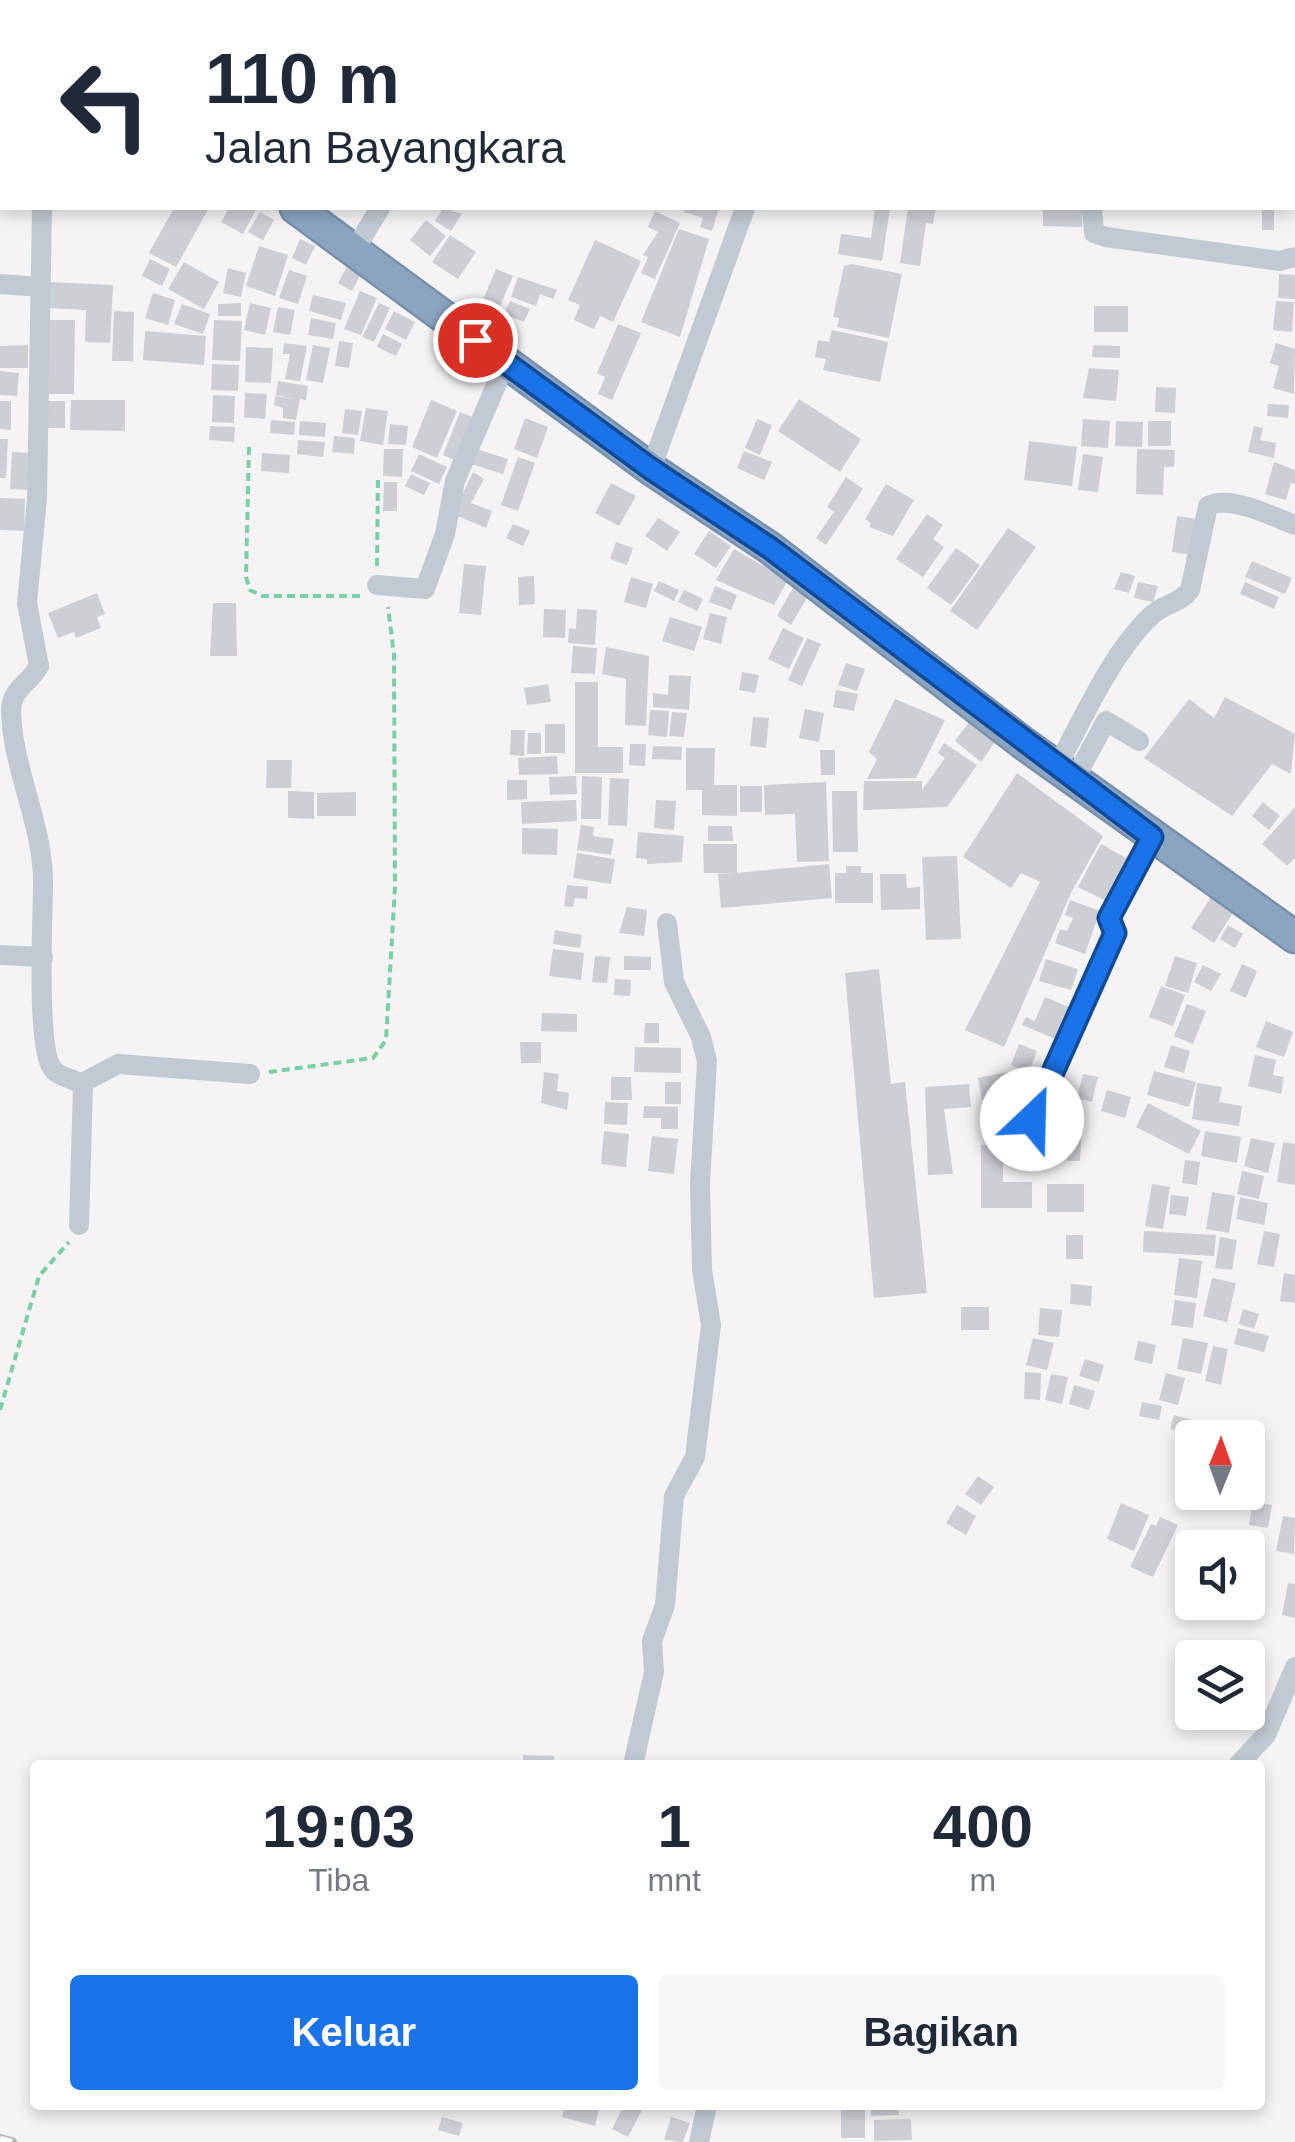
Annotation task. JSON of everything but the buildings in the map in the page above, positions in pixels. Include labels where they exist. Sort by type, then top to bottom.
[{"type":"highway","points":[[299,210],[651,469],[770,548],[1065,774],[1295,937]]},
{"type":"street","points":[[42,210],[37,498],[27,603],[39,666],[21,685],[11,708],[25,796],[42,860],[50,1063],[54,1071],[82,1083]]},
{"type":"street","points":[[354,251],[379,210]]},
{"type":"street","points":[[651,469],[744,210]]},
{"type":"street","points":[[1092,210],[1094,233],[1106,237],[1278,261],[1295,256]]},
{"type":"street","points":[[0,284],[41,287]]},
{"type":"street","points":[[377,590],[425,589],[446,534],[455,481],[506,362]]},
{"type":"street","points":[[1065,774],[1104,680],[1152,614],[1183,600],[1190,590],[1208,506],[1217,502],[1232,504],[1295,525]]},
{"type":"street","points":[[1065,774],[1106,721],[1139,741]]},
{"type":"street","points":[[1032,1119],[1115,933],[1109,918],[1152,837]]},
{"type":"street","points":[[634,1760],[654,1672],[654,1631],[665,1605],[674,1496],[695,1457],[711,1325],[702,1270],[700,1184],[707,1062],[701,1037],[674,982],[667,923]]},
{"type":"street","points":[[0,955],[43,956]]},
{"type":"street","points":[[82,1083],[118,1064],[250,1074]]},
{"type":"street","points":[[80,1225],[82,1083]]},
{"type":"street","points":[[1243,1760],[1266,1735],[1295,1667]]},
{"type":"street","points":[[699,2142],[706,2110]]},
{"type":"path","points":[[248,447],[246,577],[250,590],[262,596],[377,590]]},
{"type":"path","points":[[250,1074],[373,1058],[386,1040],[395,887],[394,655],[389,612],[377,590],[378,477]]},
{"type":"path","points":[[0,1410],[39,1276],[80,1225]]},
{"type":"railway","points":[[0,2139],[12,2142]]},
{"type":"route","points":[[475,340],[651,469],[770,548],[1152,837],[1109,918],[1115,933],[1032,1119]]}]
